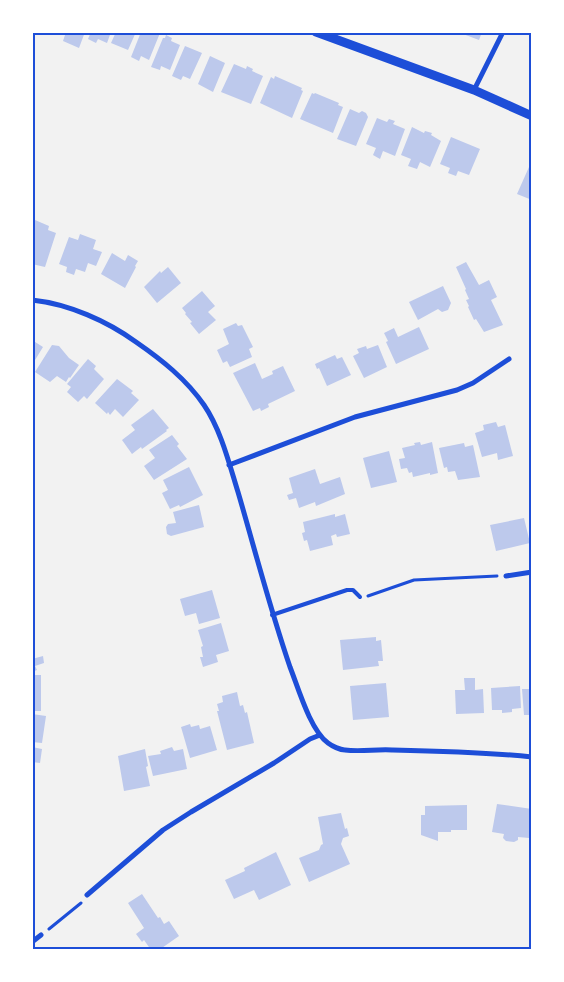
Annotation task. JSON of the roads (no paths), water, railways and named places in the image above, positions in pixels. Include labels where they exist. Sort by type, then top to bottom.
[{"type":"street","points":[[316,32],[474,90],[532,116]]},
{"type":"street","points":[[474,90],[502,32]]},
{"type":"street","points":[[32,300],[67,308],[100,321],[130,338],[175,371],[193,389],[206,407],[230,465],[272,615],[304,704],[320,735],[328,743],[344,750],[446,751],[532,757]]},
{"type":"street","points":[[230,465],[355,418],[457,390],[473,383],[509,359]]},
{"type":"street","points":[[506,576],[532,572]]},
{"type":"street","points":[[87,894],[163,830],[310,739],[320,735]]},
{"type":"street","points":[[32,942],[41,935]]},
{"type":"lane","points":[[272,615],[347,590],[353,590],[360,597]]}]
